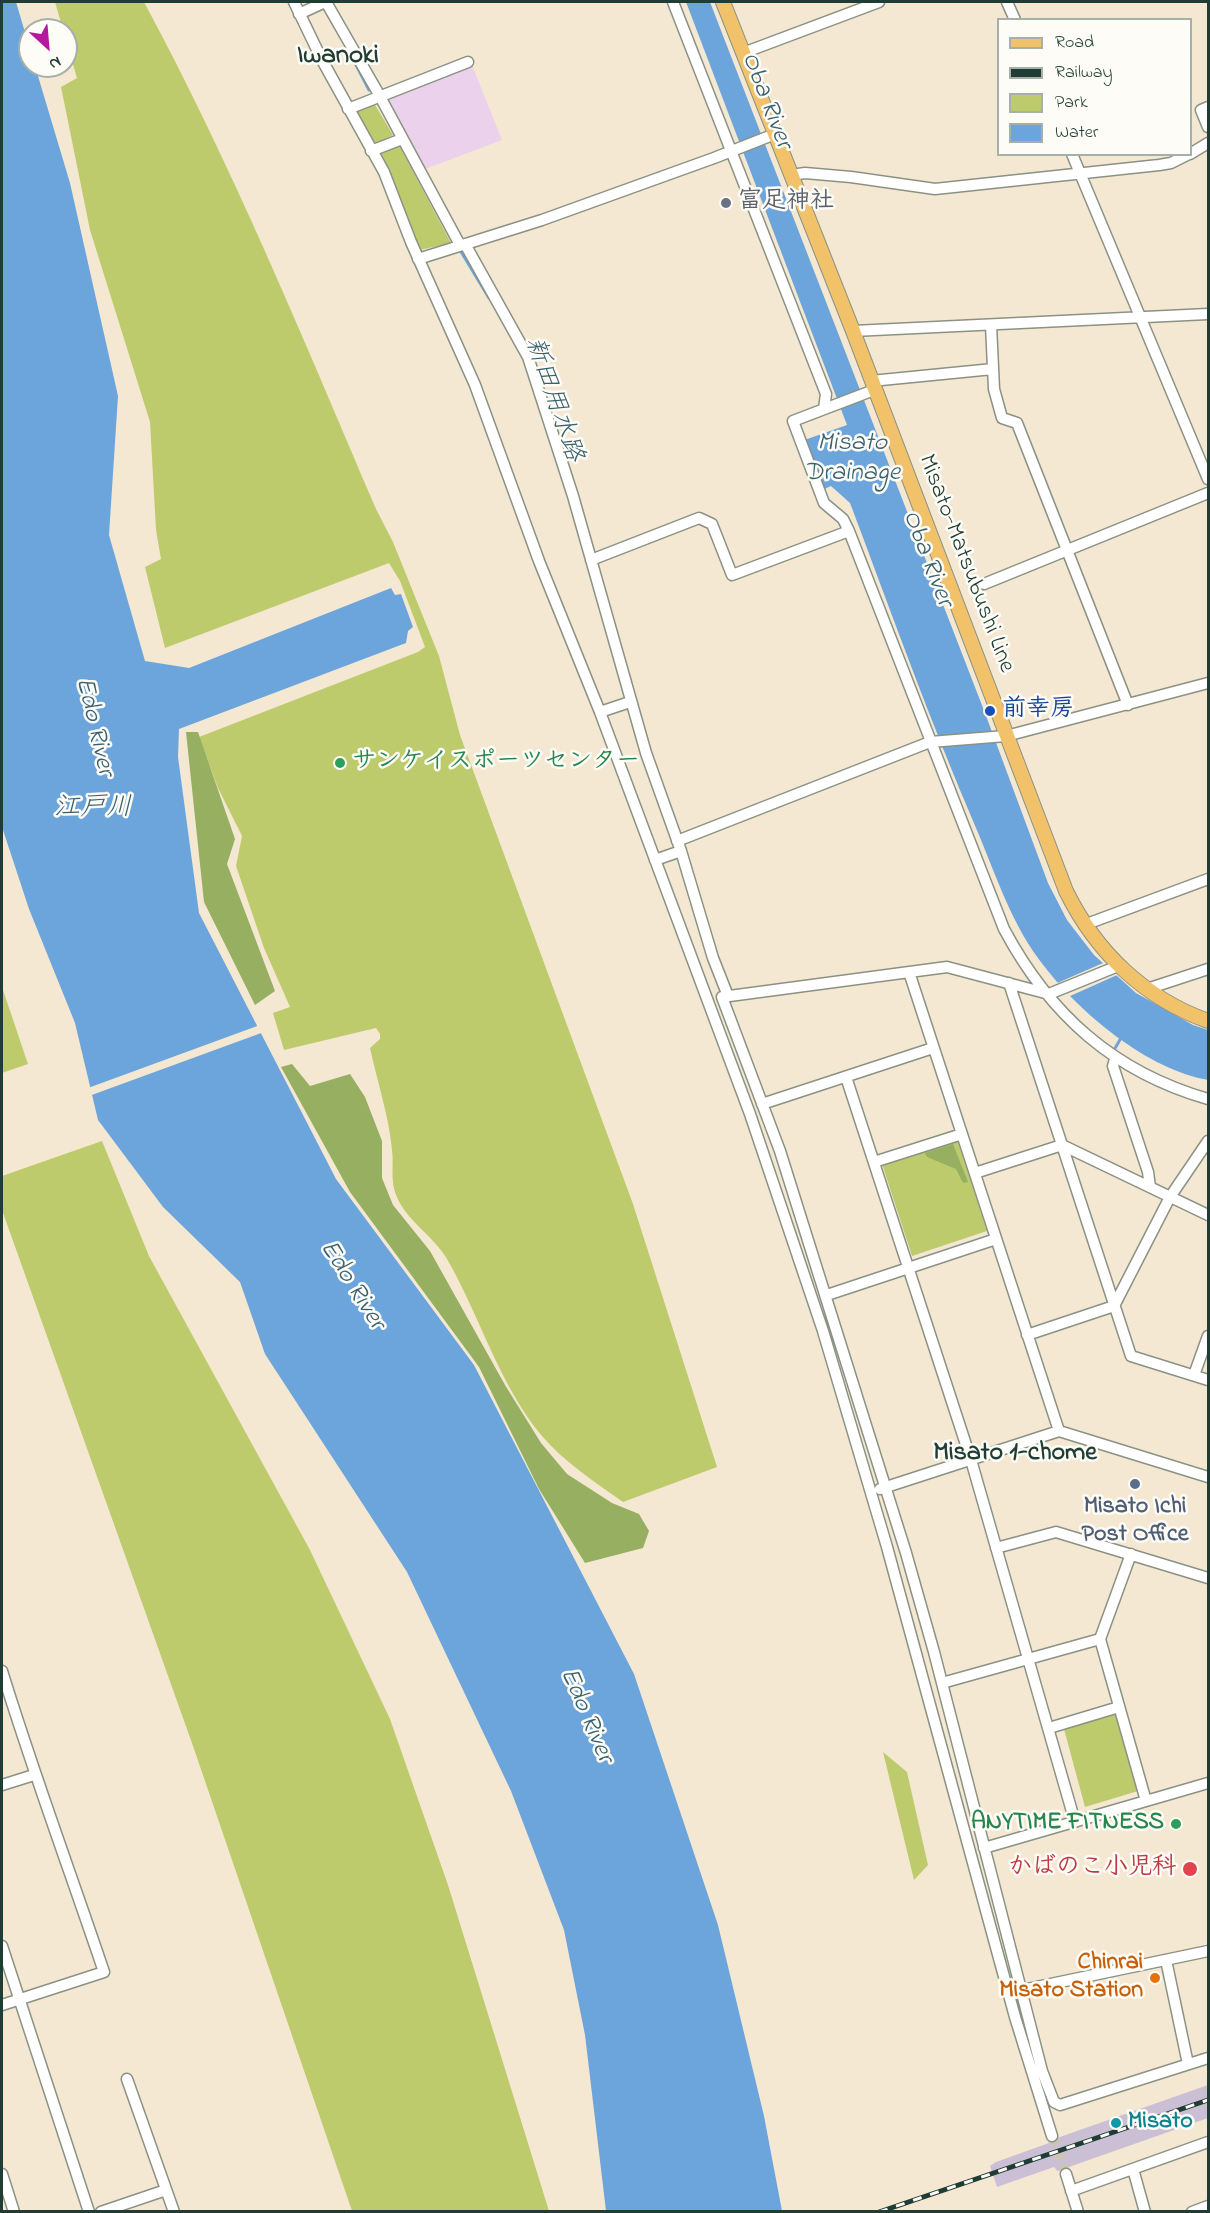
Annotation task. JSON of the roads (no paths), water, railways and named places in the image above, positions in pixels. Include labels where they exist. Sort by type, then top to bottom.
[{"type":"main road","name":"Misato-Matsubushi Line","points":[[723,2],[772,135],[791,175],[853,331],[870,388],[1001,737],[1059,875],[1084,925],[1115,967],[1171,1005],[1209,1021]]},
{"type":"street","points":[[294,2],[348,109],[384,172],[418,259],[475,385],[539,561],[600,711],[810,1288],[871,1492],[1015,2017],[1052,2136]]},
{"type":"street","points":[[299,14],[326,2],[462,245],[528,357],[591,560],[630,702],[679,846],[725,996],[826,1295],[886,1487],[942,1683],[1042,2071],[1054,2102],[1060,2105],[1209,2058]]},
{"type":"street","points":[[673,2],[826,394],[829,407]]},
{"type":"street","points":[[742,52],[879,2]]},
{"type":"street","points":[[1007,2],[1014,18]]},
{"type":"street","points":[[348,109],[468,62]]},
{"type":"street","points":[[1209,107],[1201,110],[1209,127]]},
{"type":"street","points":[[418,259],[542,220],[772,135]]},
{"type":"street","points":[[371,151],[402,139]]},
{"type":"street","points":[[1192,153],[1209,143]]},
{"type":"street","points":[[1073,156],[1209,479]]},
{"type":"street","points":[[791,175],[805,173],[851,177],[935,189],[1171,163],[1186,156]]},
{"type":"street","points":[[853,331],[1209,314]]},
{"type":"street","points":[[992,325],[995,399],[1002,418],[1017,423],[1128,705]]},
{"type":"street","points":[[993,369],[870,388],[793,421],[824,503],[843,519],[849,531],[934,742],[997,913],[1017,953],[1077,1028],[1115,1059],[1166,1085],[1209,1099]]},
{"type":"street","points":[[984,584],[1209,493]]},
{"type":"street","points":[[591,560],[699,518],[712,524],[732,575],[849,531]]},
{"type":"street","points":[[655,860],[679,846],[934,742],[1001,737],[1209,683]]},
{"type":"street","points":[[600,711],[630,702]]},
{"type":"street","points":[[1084,925],[1209,879]]},
{"type":"street","points":[[707,1000],[947,967],[1050,993],[1115,967]]},
{"type":"street","points":[[1147,989],[1209,969]]},
{"type":"street","points":[[909,972],[1059,1431]]},
{"type":"street","points":[[1009,983],[1131,1356],[1209,1380]]},
{"type":"street","points":[[762,1104],[933,1048]]},
{"type":"street","points":[[1115,1059],[1113,1066],[1148,1172],[1150,1186]]},
{"type":"street","points":[[846,1077],[971,1460],[1075,1822]]},
{"type":"street","points":[[874,1162],[962,1134]]},
{"type":"street","points":[[1027,1335],[1114,1306],[1170,1197],[1209,1141]]},
{"type":"street","points":[[975,1173],[1062,1145],[1209,1215]]},
{"type":"street","points":[[826,1295],[996,1239]]},
{"type":"street","points":[[1194,1375],[1209,1336]]},
{"type":"street","points":[[871,1492],[1059,1431],[1209,1477]]},
{"type":"street","points":[[996,1548],[1056,1532],[1209,1578]]},
{"type":"street","points":[[1131,1554],[1100,1639],[1146,1801]]},
{"type":"street","points":[[942,1683],[1100,1639]]},
{"type":"street","points":[[2,1671],[34,1775],[60,1841],[104,1972],[2,2006]]},
{"type":"street","points":[[1049,1728],[1119,1707]]},
{"type":"street","points":[[2,1785],[34,1775]]},
{"type":"street","points":[[984,1848],[1209,1783]]},
{"type":"street","points":[[2,1946],[89,2211]]},
{"type":"street","points":[[1022,1990],[1209,1951]]},
{"type":"street","points":[[1166,1960],[1188,2064]]},
{"type":"street","points":[[127,2079],[174,2211]]},
{"type":"street","points":[[1071,2191],[1209,2142]]},
{"type":"street","points":[[1133,2169],[1145,2211]]},
{"type":"street","points":[[2,2174],[14,2211]]},
{"type":"street","points":[[1066,2174],[1078,2211]]},
{"type":"street","points":[[101,2211],[166,2190]]},
{"type":"street","points":[[1192,2211],[1209,2206]]},
{"type":"water","name":"江戸川","points":[[2,2],[16,2],[21,18],[18,18],[18,78],[39,78],[70,183],[118,396],[109,535],[145,661],[189,668],[391,588],[395,595],[401,594],[413,627],[408,631],[406,643],[179,729],[178,757],[199,913],[336,1179],[474,1365],[634,1674],[718,1925],[764,2116],[782,2211],[606,2211],[585,2035],[564,1930],[511,1791],[407,1572],[265,1354],[240,1282],[163,1207],[98,1120],[75,1023],[29,909],[2,827]]},
{"type":"water","name":"Misato Drainage","points":[[686,2],[710,2],[985,713],[1048,883],[1067,920],[1094,955],[1136,993],[1193,1025],[1208,1030],[1208,1080],[1185,1074],[1139,1052],[1096,1020],[1077,1003],[1044,966],[1014,917],[943,747],[850,503],[831,486],[814,494],[796,443],[847,425]]},
{"type":"waterway","name":"新田用水路","points":[[352,57],[369,90]]},
{"type":"waterway","name":"新田用水路","points":[[460,250],[489,298]]},
{"type":"waterway","points":[[1114,1050],[1121,1038]]},
{"type":"tunnel","points":[[1052,2136],[1066,2174]]},
{"type":"railway","points":[[879,2212],[1208,2100]]},
{"type":"place","name":"富足神社","points":[[726,203]]},
{"type":"place","name":"前幸房","points":[[990,711]]},
{"type":"place","name":"サンケイスポーツセンター","points":[[340,763]]},
{"type":"place","name":"Misato Ichi Post Office","points":[[1135,1484]]},
{"type":"place","name":"ANYTIME FITNESS","points":[[1176,1824]]},
{"type":"place","name":"かばのこ小児科","points":[[1190,1869]]},
{"type":"place","name":"Chinrai Misato Station","points":[[1155,1978]]},
{"type":"place","name":"Misato","points":[[1116,2123]]},
{"type":"district","name":"Iwanoki","points":[[338,58]]},
{"type":"district","name":"Misato 1-chome","points":[[1015,1455]]},
{"type":"water label","name":"Oba River","points":[[765,101]]},
{"type":"water label","name":"Oba River","points":[[926,559]]},
{"type":"water label","name":"Edo River","points":[[93,727]]},
{"type":"water label","name":"Edo River","points":[[351,1286]]},
{"type":"water label","name":"Edo River","points":[[585,1716]]}]
